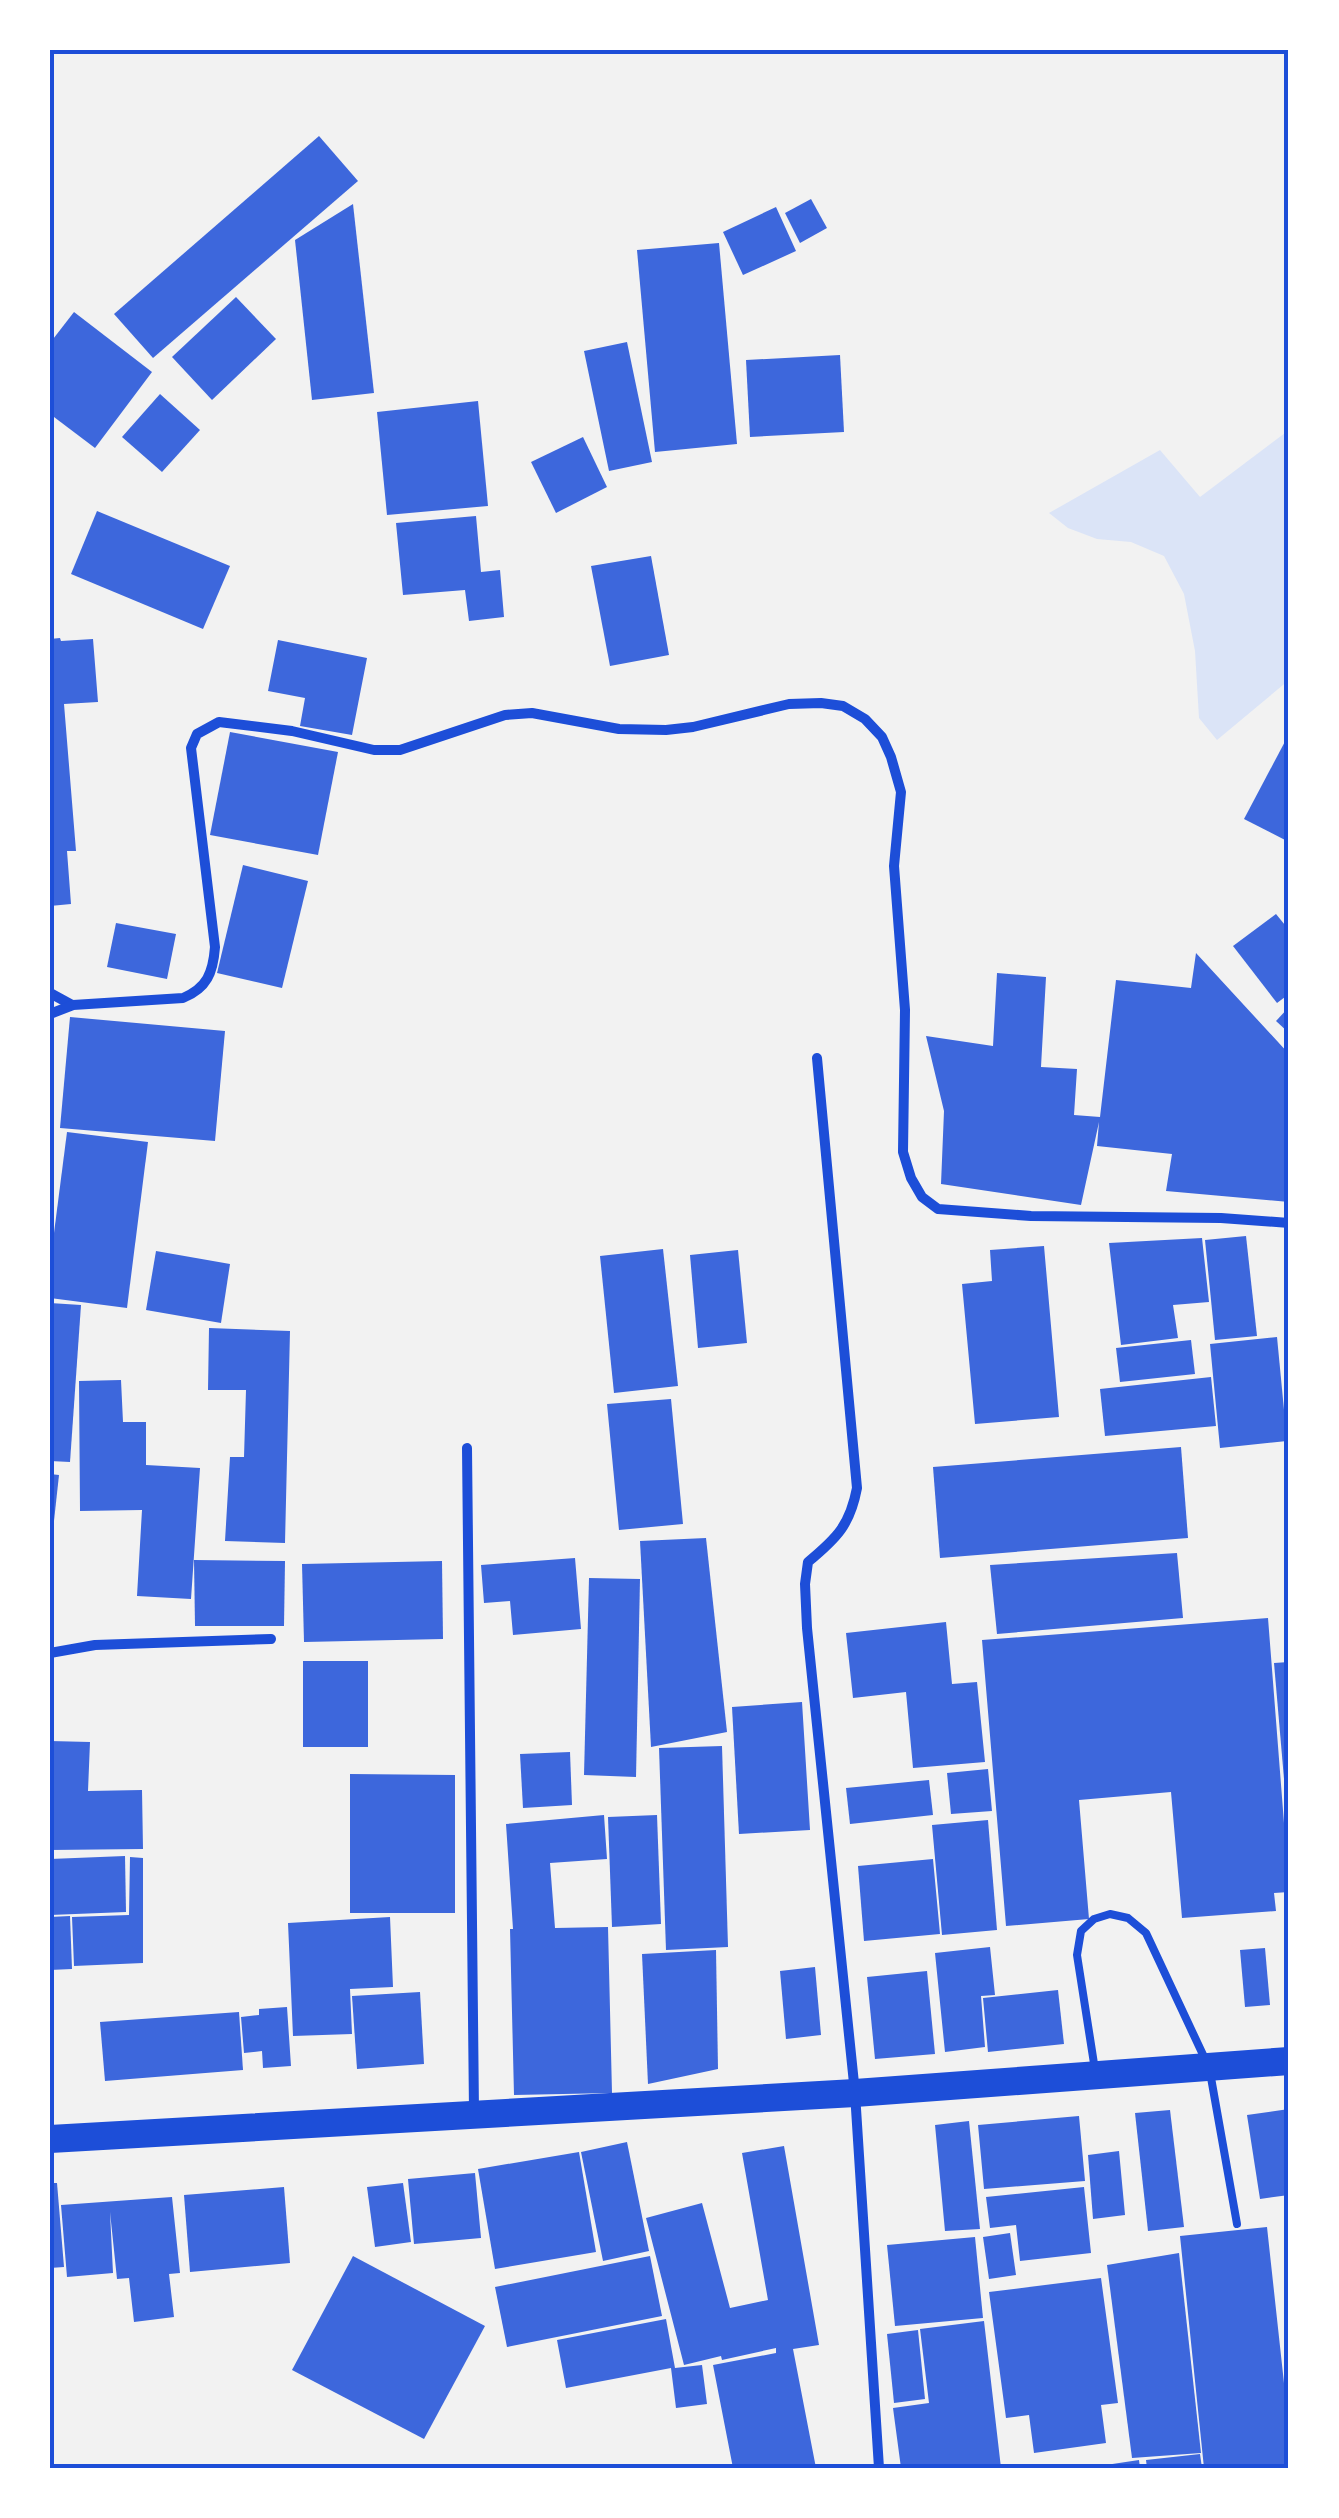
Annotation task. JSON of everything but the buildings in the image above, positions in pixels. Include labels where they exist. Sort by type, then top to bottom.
[{"type":"highway","points":[[50,2140],[855,2094],[1289,2061]]},
{"type":"street","points":[[50,1014],[73,1005],[183,998],[207,982],[214,966],[215,947],[191,748],[197,734],[207,726],[218,722],[292,731],[374,750],[400,750],[505,715],[532,713],[619,729],[666,730],[789,704],[843,706],[866,719],[882,738],[901,792],[894,866],[904,1010],[903,1152],[922,1196],[938,1209],[1289,1224]]},
{"type":"street","points":[[50,993],[73,1005]]},
{"type":"street","points":[[817,1058],[857,1488],[852,1515],[832,1542],[808,1562],[806,1599],[855,2094],[879,2468]]},
{"type":"street","points":[[467,1448],[474,2114]]},
{"type":"street","points":[[50,1653],[95,1645],[271,1639]]},
{"type":"lane","points":[[1096,2075],[1077,1955],[1081,1931],[1094,1919],[1110,1914],[1128,1918],[1146,1933],[1209,2068],[1237,2224]]},
{"type":"shaded area","points":[[1289,430],[1289,680],[1217,740],[1199,718],[1195,651],[1184,594],[1164,556],[1131,542],[1097,539],[1068,528],[1049,513],[1160,450],[1200,497]]}]
